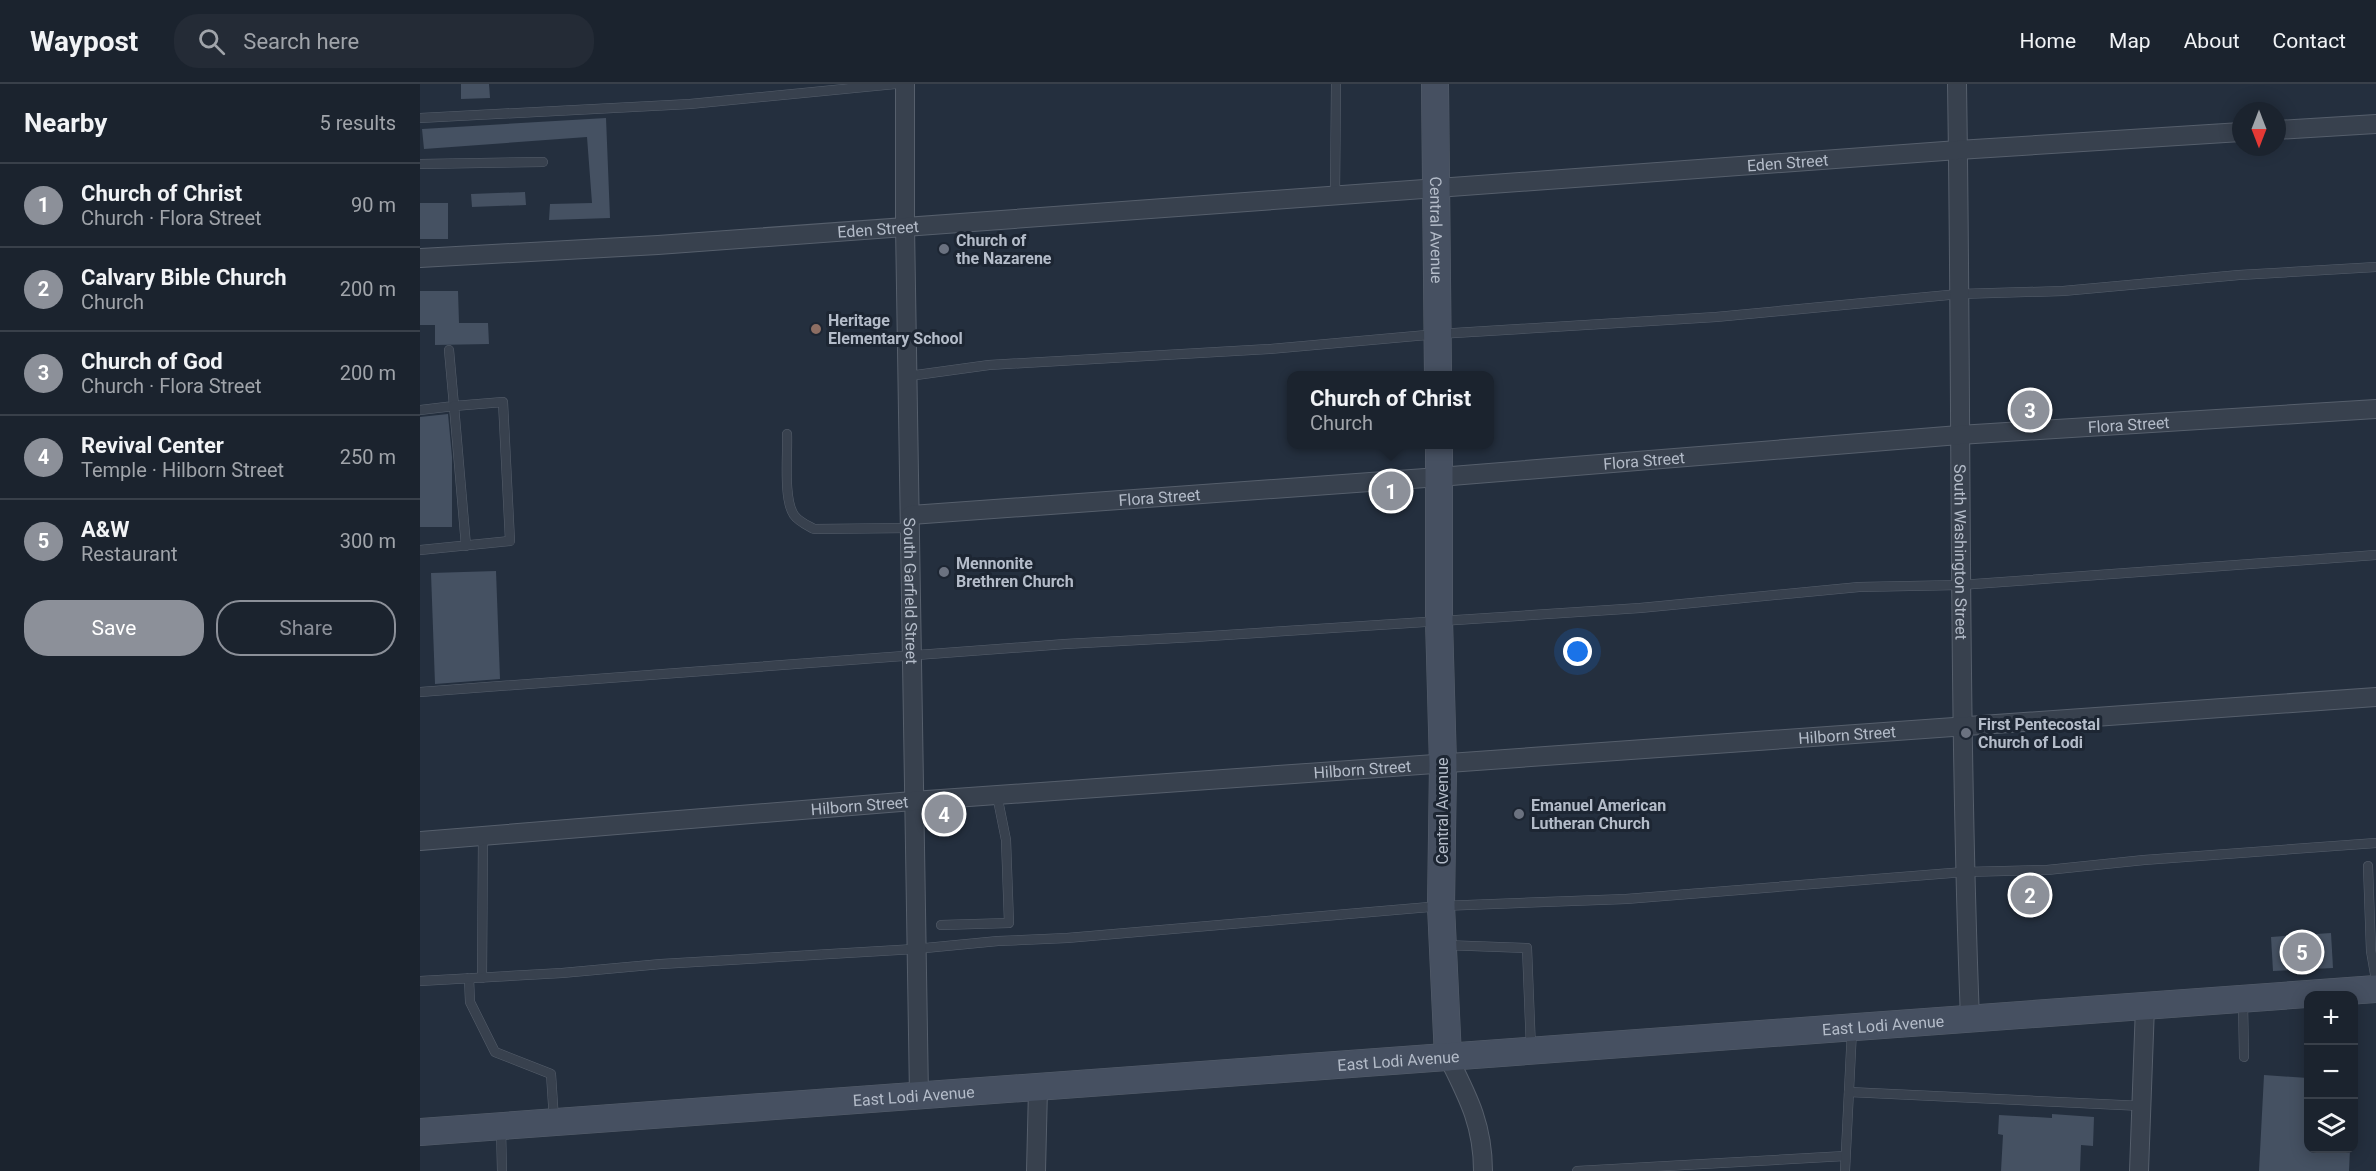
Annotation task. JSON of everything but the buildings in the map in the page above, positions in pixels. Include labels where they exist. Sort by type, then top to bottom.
[{"type":"main road","name":"Central Avenue","points":[[1435,84],[1438,371]]},
{"type":"main road","name":"Central Avenue","points":[[1439,449],[1439,620],[1443,765],[1442,906],[1448,1057]]},
{"type":"main road","name":"East Lodi Avenue","points":[[420,1132],[1038,1089],[2376,989]]},
{"type":"street","name":"South Garfield Street","points":[[905,84],[915,949],[919,1096]]},
{"type":"street","name":"South Washington Street","points":[[1957,84],[1960,585],[1970,1019]]},
{"type":"street","points":[[2286,129],[2376,124]]},
{"type":"street","name":"Eden Street","points":[[420,258],[658,244],[1958,150],[2232,133]]},
{"type":"street","name":"Flora Street","points":[[911,521],[1959,435],[2376,409]]},
{"type":"street","name":"Hilborn Street","points":[[420,841],[913,801],[2376,697]]},
{"type":"street","points":[[2139,1171],[2145,1006]]},
{"type":"street","name":"Central Avenue","points":[[1448,1057],[1474,1110],[1483,1151],[1483,1171]]},
{"type":"street","points":[[1036,1171],[1038,1089]]},
{"type":"lane","points":[[420,118],[690,104],[895,84]]},
{"type":"lane","points":[[1335,196],[1336,84]]},
{"type":"lane","points":[[420,164],[543,162]]},
{"type":"lane","points":[[909,376],[989,365],[1269,349],[1438,334],[1716,317],[1959,294],[2063,291],[2239,275],[2376,267]]},
{"type":"lane","points":[[449,350],[466,546]]},
{"type":"lane","points":[[420,410],[503,402],[510,541],[420,550]]},
{"type":"lane","points":[[787,434],[789,498],[793,514],[802,523],[814,529],[911,521]]},
{"type":"lane","points":[[420,692],[911,655],[1640,608],[1859,587],[1960,585],[2376,555]]},
{"type":"lane","points":[[941,925],[1009,923],[1006,840],[997,795]]},
{"type":"lane","points":[[482,978],[483,837]]},
{"type":"lane","points":[[420,981],[1067,938],[1442,906],[1626,898],[1965,872],[2047,870],[2144,860],[2376,843]]},
{"type":"lane","points":[[2368,866],[2371,951],[2376,980]]},
{"type":"lane","points":[[1444,945],[1527,948],[1531,1051]]},
{"type":"lane","points":[[470,978],[470,1002],[495,1052],[551,1074],[554,1123]]},
{"type":"lane","points":[[2243,999],[2244,1057]]},
{"type":"lane","points":[[1845,1171],[1852,1028]]},
{"type":"lane","points":[[1849,1092],[2142,1106]]},
{"type":"lane","points":[[501,1127],[501,1171]]},
{"type":"lane","points":[[1577,1171],[1845,1156]]},
{"type":"place","name":"Church of the Nazarene","points":[[944,249]]},
{"type":"place","name":"Heritage Elementary School","points":[[816,329]]},
{"type":"place","name":"Church of God","points":[[2030,410]]},
{"type":"place","name":"Church of Christ","points":[[1391,491]]},
{"type":"place","name":"Mennonite Brethren Church","points":[[944,572]]},
{"type":"place","name":"First Pentecostal Church of Lodi","points":[[1966,733]]},
{"type":"place","name":"Revival Center","points":[[944,814]]},
{"type":"place","name":"Emanuel American Lutheran Church","points":[[1519,814]]},
{"type":"place","name":"Calvary Bible Church","points":[[2030,895]]},
{"type":"place","name":"A&W","points":[[2302,952]]}]
